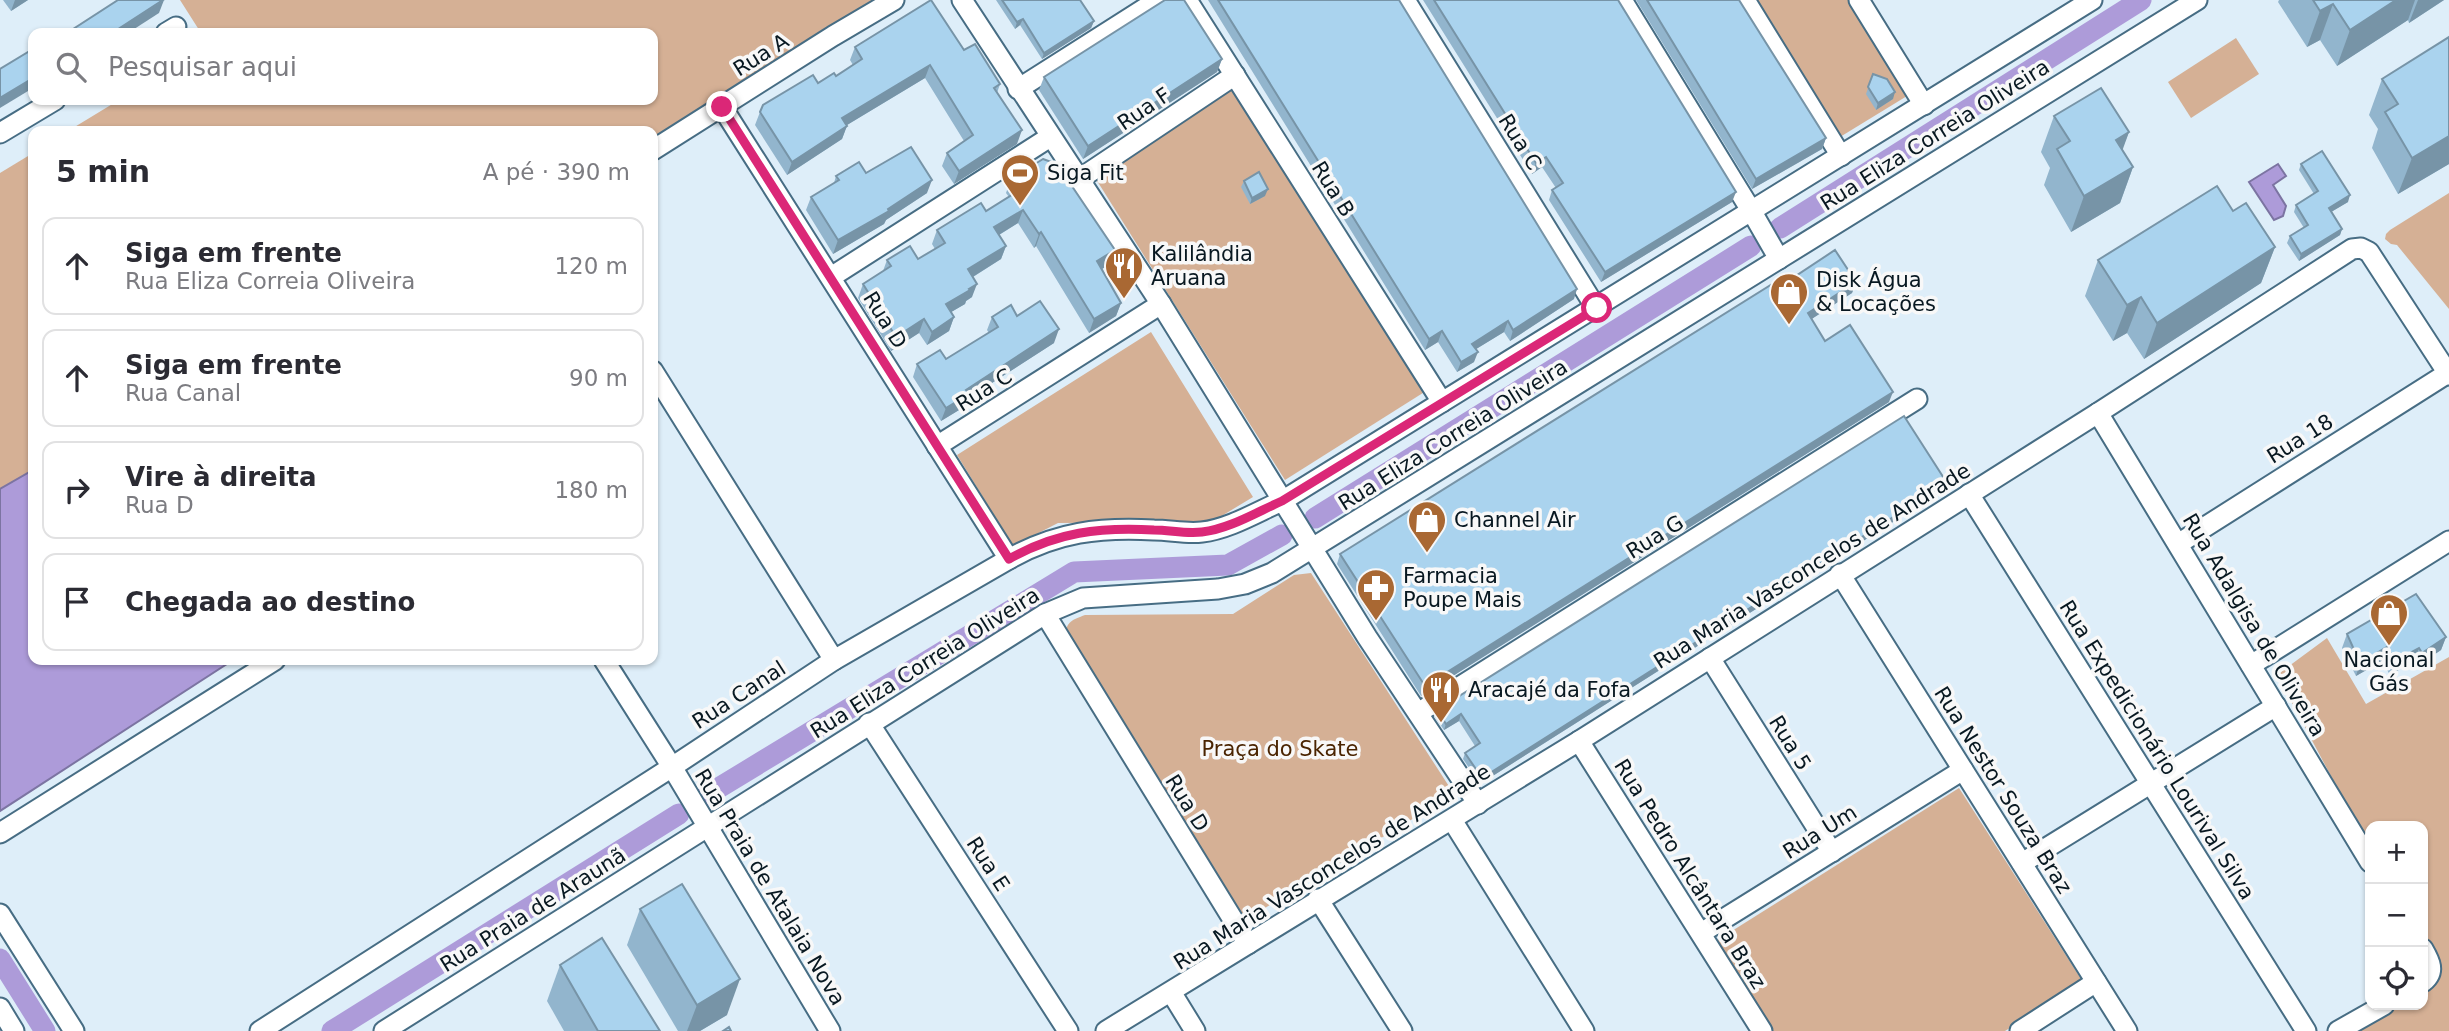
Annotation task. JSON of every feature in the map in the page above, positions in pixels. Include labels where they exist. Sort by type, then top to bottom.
[{"type":"street","name":"Rua A","points":[[658,147],[894,0]]},
{"type":"street","points":[[962,0],[1161,304],[1282,501],[1478,804]]},
{"type":"street","points":[[1018,89],[1158,0]]},
{"type":"street","name":"Rua B","points":[[1187,0],[1442,402]]},
{"type":"street","name":"Rua C","points":[[1405,0],[1597,308]]},
{"type":"street","points":[[1622,0],[1779,259]]},
{"type":"street","points":[[1745,0],[1841,156]]},
{"type":"street","points":[[1858,0],[1924,105]]},
{"type":"street","name":"Rua Eliza Correia Oliveira","points":[[1282,501],[2092,0]]},
{"type":"street","name":"Rua Eliza Correia Oliveira","points":[[706,828],[1045,614],[1083,598],[1206,590],[1245,584],[1272,573],[2197,0]]},
{"type":"street","name":"Rua F","points":[[1078,180],[1235,75]]},
{"type":"street","points":[[0,133],[47,105]]},
{"type":"street","name":"Rua D","points":[[722,107],[1009,559]]},
{"type":"street","points":[[831,277],[1050,137]]},
{"type":"street","name":"Rua Maria Vasconcelos de Andrade","points":[[1106,1031],[1579,741],[2098,413],[2347,251],[2361,248],[2372,256],[2448,374]]},
{"type":"street","name":"Rua C","points":[[937,446],[1161,304]]},
{"type":"street","name":"Rua 18","points":[[2178,544],[2448,374]]},
{"type":"street","points":[[658,379],[834,660]]},
{"type":"street","name":"Rua G","points":[[1418,713],[1917,399]]},
{"type":"street","name":"Rua Adalgisa de Oliveira","points":[[2098,413],[2365,854]]},
{"type":"street","name":"Rua Expedicionário Lourival Silva","points":[[1969,494],[2306,1031]]},
{"type":"street","name":"Rua Canal","points":[[260,1031],[834,660],[1031,546],[1083,532],[1203,532],[1282,501]]},
{"type":"street","points":[[2251,665],[2449,541]]},
{"type":"street","name":"Rua Nestor Souza Braz","points":[[1840,574],[2127,1031]]},
{"type":"street","name":"Rua D","points":[[1045,614],[1248,944]]},
{"type":"street","name":"Rua 5","points":[[1710,658],[1832,852]]},
{"type":"street","points":[[0,833],[267,665]]},
{"type":"street","name":"Rua Praia de Atalaia Nova","points":[[607,665],[830,1031]]},
{"type":"street","points":[[2022,863],[2276,706]]},
{"type":"street","name":"Rua E","points":[[869,723],[1068,1031]]},
{"type":"street","name":"Rua Pedro Alcântara Braz","points":[[1579,741],[1701,933],[1758,1029]]},
{"type":"street","name":"Rua Um","points":[[1701,933],[1963,769]]},
{"type":"street","points":[[1452,820],[1584,1031]]},
{"type":"street","name":"Rua Praia de Araunã","points":[[384,1031],[706,828]]},
{"type":"street","points":[[1318,899],[1402,1031]]},
{"type":"street","points":[[0,914],[74,1031]]},
{"type":"street","points":[[2428,960],[2431,970],[2428,977]]},
{"type":"street","points":[[2020,1031],[2096,982]]},
{"type":"street","points":[[1171,992],[1195,1031]]},
{"type":"street","points":[[2337,1031],[2375,1010]]},
{"type":"green space","points":[[180,0],[881,0],[658,138],[658,126],[76,126],[111,105],[658,105],[658,28],[198,28]]},
{"type":"green space","points":[[1756,0],[1848,0],[1907,96],[1840,137]]},
{"type":"green space","points":[[2236,38],[2259,74],[2191,118],[2168,82]]},
{"type":"green space","points":[[1235,87],[1426,391],[1285,480],[1094,176]]},
{"type":"green space","points":[[28,156],[28,473],[0,489],[0,173]]},
{"type":"green space","points":[[2449,193],[2449,309],[2397,245],[2385,239],[2390,230]]},
{"type":"green space","points":[[1151,332],[1253,497],[1207,522],[1058,523],[1013,546],[957,455]]},
{"type":"green space","name":"Praça do Skate","points":[[1311,573],[1454,794],[1245,920],[1066,637],[1067,628],[1073,620],[1085,615],[1233,614],[1294,575]]},
{"type":"green space","points":[[2327,638],[2366,704],[2449,657],[2449,1031],[2338,1031],[2375,1010],[2428,1010],[2428,821],[2365,821],[2365,840],[2277,675]]},
{"type":"green space","points":[[1959,788],[2083,982],[2005,1031],[1773,1031],[1716,941]]},
{"type":"shaded area","points":[[2278,164],[2286,176],[2273,185],[2286,206],[2283,216],[2274,220],[2249,182]]},
{"type":"shaded area","points":[[28,473],[28,665],[225,665],[0,811],[0,489]]},
{"type":"building","points":[[118,0],[163,0],[120,28],[75,28]]},
{"type":"building","points":[[931,0],[964,50],[975,44],[1000,84],[994,88],[1022,130],[959,171],[947,153],[973,135],[930,65],[842,118],[847,126],[792,162],[760,112],[763,105],[813,75],[818,83],[834,73],[836,76],[862,59],[855,47]]},
{"type":"building","points":[[1002,0],[1080,0],[1094,21],[1044,53],[1023,19],[1017,22]]},
{"type":"building","points":[[1165,0],[1184,0],[1222,59],[1088,146],[1044,77]]},
{"type":"building","points":[[1218,0],[1399,0],[1577,289],[1513,330],[1508,321],[1472,344],[1478,352],[1461,362],[1442,331],[1429,339]]},
{"type":"building","points":[[1434,0],[1618,0],[1736,192],[1605,272],[1552,190],[1563,183],[1546,157],[1536,163]]},
{"type":"building","points":[[1647,0],[1739,0],[1826,138],[1756,179]]},
{"type":"building","points":[[2313,0],[2396,0],[2350,30],[2333,4],[2320,11]]},
{"type":"building","points":[[2449,37],[2449,136],[2412,158],[2385,112],[2398,104],[2382,79]]},
{"type":"building","points":[[28,52],[28,81],[0,98],[0,69]]},
{"type":"building","points":[[1873,74],[1887,79],[1895,92],[1878,103],[1868,87]]},
{"type":"building","points":[[2101,88],[2129,132],[2116,140],[2133,167],[2084,196],[2057,149],[2070,141],[2054,116]]},
{"type":"building","points":[[911,147],[932,180],[888,209],[889,211],[838,240],[811,197],[839,180],[836,176],[859,162],[866,173]]},
{"type":"building","points":[[2322,151],[2350,195],[2329,208],[2342,229],[2301,254],[2290,236],[2308,225],[2296,205],[2318,191],[2301,164]]},
{"type":"building","points":[[1043,159],[1057,164],[1115,250],[1097,261],[1121,303],[1094,319],[1041,232],[1039,234],[1023,210],[994,227],[1006,246],[968,269],[977,284],[946,304],[954,317],[932,332],[924,319],[896,337],[863,284],[891,266],[887,260],[910,246],[918,259],[945,243],[937,230],[981,203],[986,211],[1018,191],[1011,179]]},
{"type":"building","points":[[1259,172],[1268,189],[1252,198],[1244,181]]},
{"type":"building","points":[[2217,186],[2233,211],[2246,203],[2275,247],[2157,323],[2141,297],[2127,305],[2098,260]]},
{"type":"building","points":[[1835,250],[1856,282],[1808,313],[1825,341],[1850,325],[1893,392],[1425,686],[1340,554],[1785,276],[1788,281]]},
{"type":"building","points":[[1040,301],[1059,329],[966,390],[969,394],[946,408],[917,364],[940,350],[946,359],[998,327],[992,317],[1011,305],[1017,316]]},
{"type":"building","points":[[1904,416],[1947,483],[1482,778],[1465,753],[1480,743],[1461,714],[1446,724],[1437,710]]},
{"type":"building","points":[[2416,594],[2446,637],[2422,653],[2419,648],[2395,661],[2387,647],[2360,663],[2347,634]]},
{"type":"building","points":[[682,884],[740,979],[697,1005],[640,909]]},
{"type":"building","points":[[602,938],[660,1031],[598,1031],[560,965]]},
{"type":"waterway","points":[[1780,228],[2141,0]]},
{"type":"waterway","points":[[1315,518],[1751,246]]},
{"type":"waterway","points":[[707,795],[1074,572],[1228,565],[1282,535]]},
{"type":"waterway","points":[[332,1031],[679,814]]},
{"type":"waterway","points":[[0,959],[45,1031]]},
{"type":"place","name":"Siga Fit","points":[[1020,207]]},
{"type":"place","name":"Kalilândia Aruana","points":[[1124,300]]},
{"type":"place","name":"Disk Água & Locações","points":[[1789,326]]},
{"type":"place","name":"Channel Air","points":[[1427,554]]},
{"type":"place","name":"Farmacia Poupe Mais","points":[[1376,622]]},
{"type":"place","name":"Nacional Gás","points":[[2389,647]]},
{"type":"place","name":"Aracajé da Fofa","points":[[1441,724]]},
{"type":"route","points":[[722,107],[1009,559],[1031,546],[1083,532],[1203,532],[1243,519],[1282,501],[1597,308]]}]
